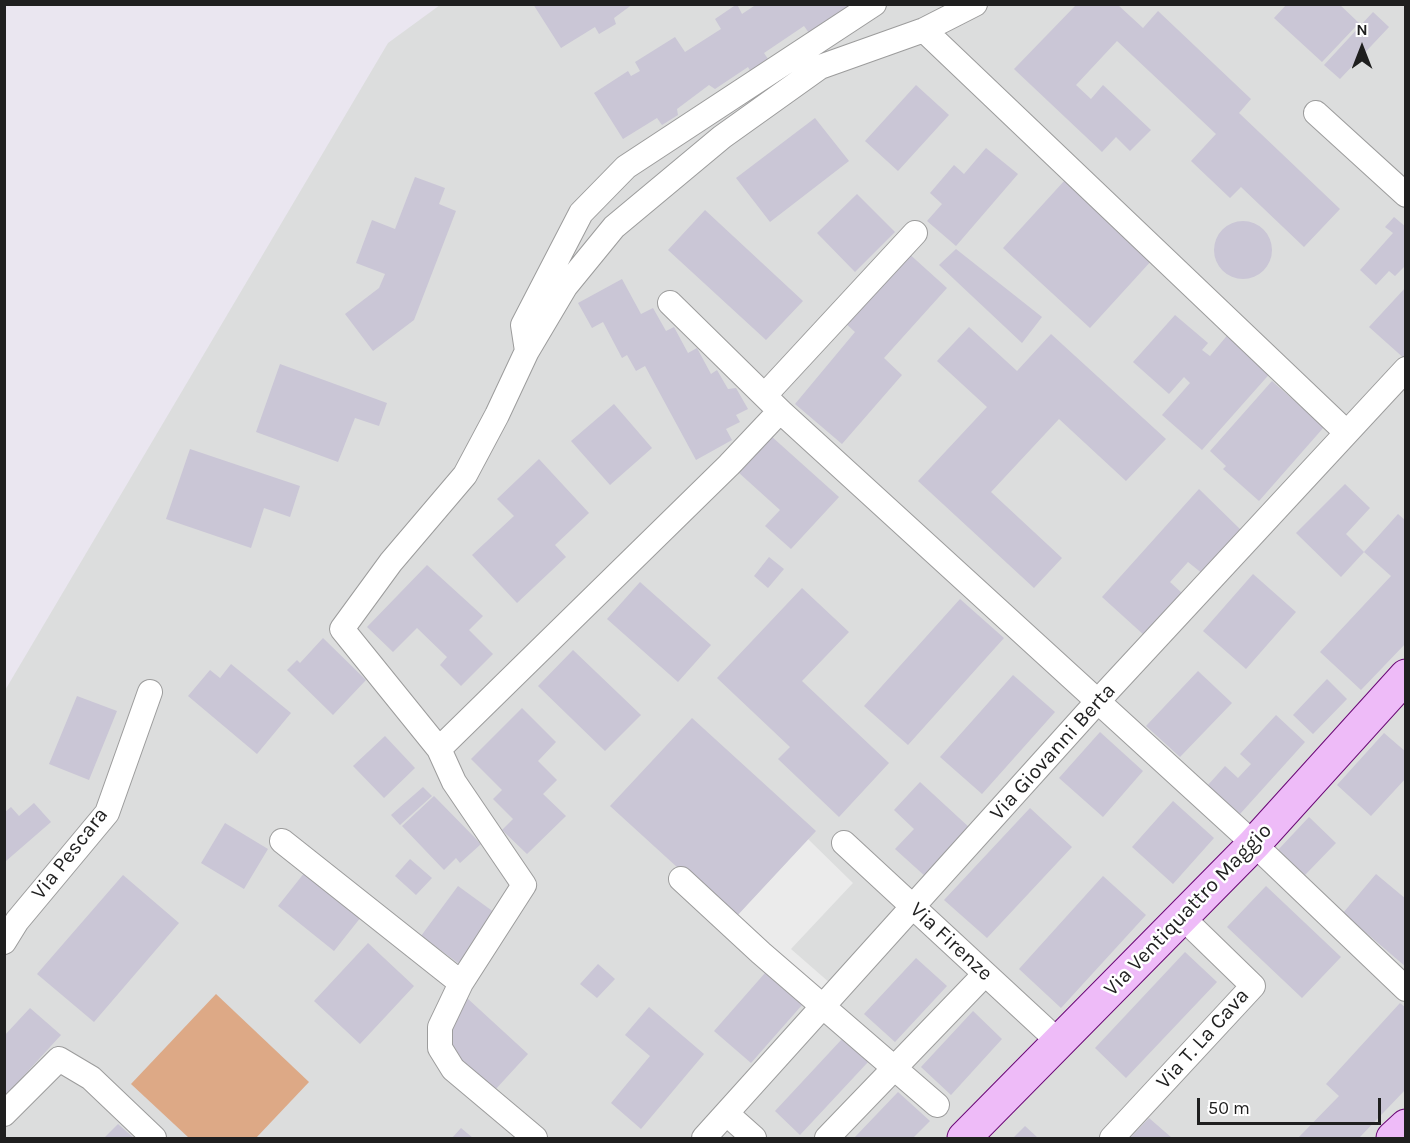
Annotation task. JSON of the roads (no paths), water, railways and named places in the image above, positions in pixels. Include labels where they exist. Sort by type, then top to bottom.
[{"type":"main road","name":"Via Ventiquattro Maggio","points":[[964,1138],[1254,844],[1406,676]]},
{"type":"main road","points":[[1394,1138],[1406,1126]]},
{"type":"street","points":[[527,351],[523,325],[581,213],[626,167],[874,4]]},
{"type":"street","points":[[535,1138],[453,1069],[440,1048],[440,1027],[460,983],[524,885],[454,782],[439,749],[342,629],[391,562],[465,475],[497,416],[527,351],[565,287],[614,227],[731,131],[820,67],[924,30],[975,4]]},
{"type":"street","points":[[924,30],[1346,432]]},
{"type":"street","points":[[1316,114],[1406,195]]},
{"type":"street","points":[[439,749],[729,465],[773,403],[915,233]]},
{"type":"street","points":[[670,303],[773,403],[1254,844],[1406,989]]},
{"type":"street","name":"Via Giovanni Berta","points":[[704,1138],[1098,701],[1406,369]]},
{"type":"street","name":"Via Pescara","points":[[4,942],[17,921],[107,813],[150,692]]},
{"type":"street","points":[[282,841],[460,983]]},
{"type":"street","name":"Via Firenze","points":[[844,843],[1059,1042]]},
{"type":"street","points":[[681,879],[823,1007],[937,1105]]},
{"type":"street","name":"Via T. La Cava","points":[[1112,1138],[1253,986],[1182,916]]},
{"type":"street","points":[[827,1138],[985,974]]},
{"type":"street","points":[[4,1114],[59,1059],[91,1078],[154,1138]]},
{"type":"street","points":[[727,1114],[754,1138]]}]
